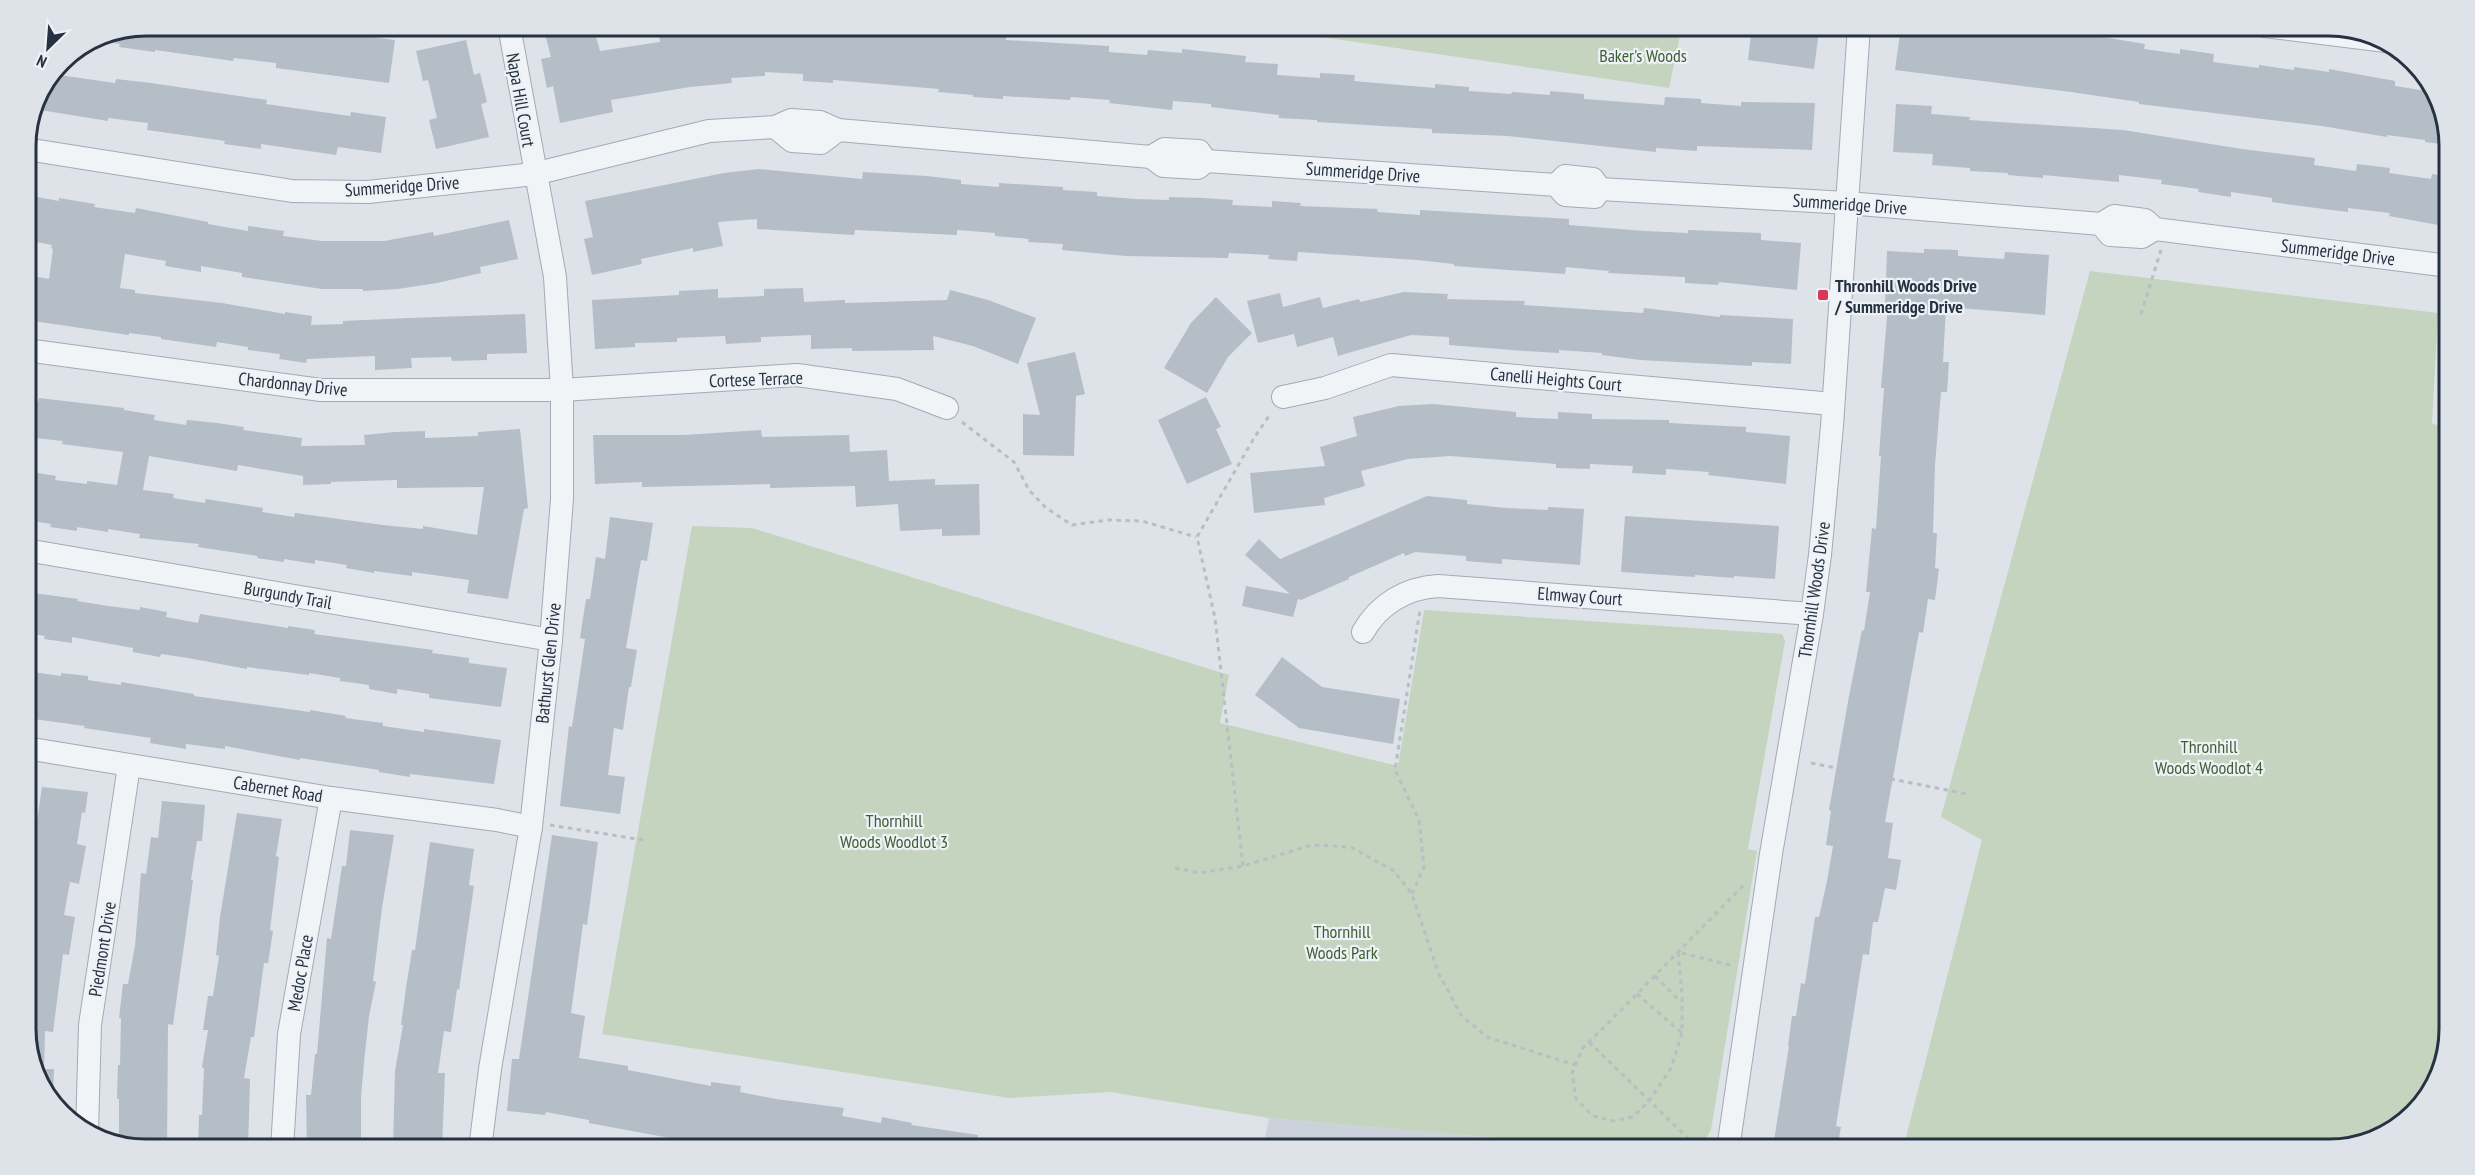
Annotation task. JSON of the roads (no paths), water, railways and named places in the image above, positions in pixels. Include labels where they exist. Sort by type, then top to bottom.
[{"type":"street","name":"Napa Hill Court","points":[[510,36],[534,174]]},
{"type":"street","name":"Thornhill Woods Drive","points":[[1729,1139],[1771,854],[1822,543],[1858,36]]},
{"type":"street","name":"Summeridge Drive","points":[[36,150],[292,191],[368,192],[534,174],[709,131],[775,127],[792,141],[821,143],[838,130],[1151,157],[1163,166],[1198,168],[1206,161],[1556,185],[1565,195],[1595,197],[1600,189],[1847,203],[2101,224],[2114,216],[2145,220],[2158,240],[2439,265]]},
{"type":"street","name":"Bathurst Glen Drive","points":[[481,1139],[490,1069],[531,826],[551,640],[562,499],[562,390],[555,278],[534,174]]},
{"type":"street","name":"Chardonnay Drive","points":[[36,351],[321,390],[562,390]]},
{"type":"street","name":"Canelli Heights Court","points":[[1283,397],[1325,388],[1391,365],[1833,404]]},
{"type":"street","name":"Cortese Terrace","points":[[562,390],[797,375],[897,389],[947,408]]},
{"type":"street","name":"Burgundy Trail","points":[[36,552],[551,640]]},
{"type":"street","name":"Elmway Court","points":[[1363,632],[1377,613],[1395,599],[1415,590],[1438,586],[1812,614]]},
{"type":"street","name":"Cabernet Road","points":[[36,750],[331,798],[531,826]]},
{"type":"street","name":"Piedmont Drive","points":[[87,1121],[90,1025],[129,766]]},
{"type":"street","name":"Medoc Place","points":[[283,1139],[290,1034],[331,798]]},
{"type":"place","name":"Thronhill Woods Drive / Summeridge Drive","points":[[1823,295]]},
{"type":"park label","name":"Baker's Woods","points":[[1643,55]]},
{"type":"park label","name":"Thronhill Woods Woodlot 4","points":[[2209,756]]},
{"type":"park label","name":"Thornhill Woods Woodlot 3","points":[[894,830]]},
{"type":"park label","name":"Thornhill Woods Park","points":[[1342,941]]}]
